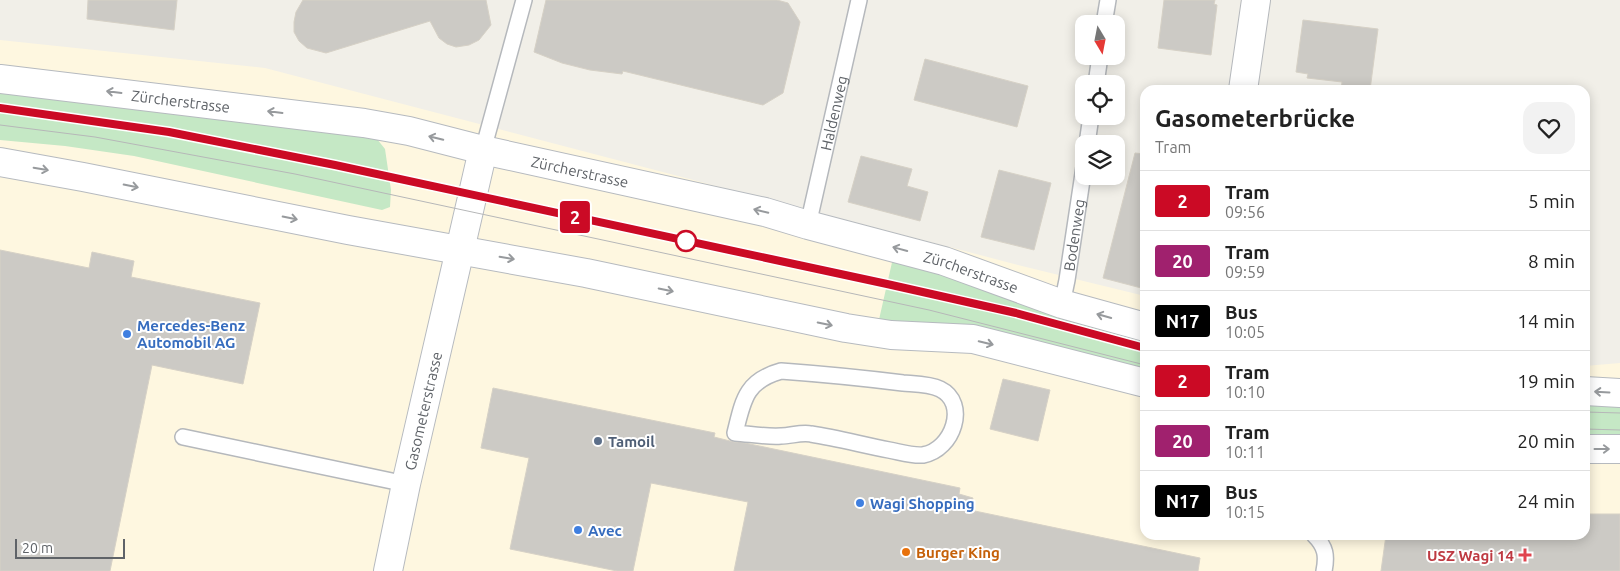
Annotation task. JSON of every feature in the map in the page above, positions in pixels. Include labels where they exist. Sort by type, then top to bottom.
[{"type":"main road","points":[[1244,85],[1256,0]]},
{"type":"main road","name":"Zürcherstrasse","points":[[0,79],[364,123],[409,131],[483,150],[765,212],[944,261],[1062,304],[1140,326]]},
{"type":"main road","name":"Gasometerstrasse","points":[[388,571],[406,484],[483,150]]},
{"type":"main road","points":[[0,162],[459,251],[576,271],[846,328],[891,335],[973,339],[1140,382]]},
{"type":"main road","points":[[1590,392],[1620,393]]},
{"type":"main road","points":[[1590,449],[1620,449]]},
{"type":"lane","points":[[483,150],[524,0]]},
{"type":"lane","name":"Haldenweg","points":[[808,225],[859,0]]},
{"type":"lane","points":[[1106,15],[1108,0]]},
{"type":"lane","name":"Bodenweg","points":[[1062,304],[1068,280],[1081,185]]},
{"type":"lane","points":[[782,371],[920,385],[939,388],[948,393],[955,411],[954,426],[950,436],[942,446],[933,452],[921,455],[898,452],[808,434],[781,436],[735,433],[744,400],[749,390],[768,375],[782,371]]},
{"type":"lane","points":[[183,437],[406,484]]},
{"type":"lane","points":[[1319,540],[1327,556],[1324,571]]},
{"type":"shaded area","points":[[0,40],[265,68],[1026,267],[1140,295],[1140,540],[1590,540],[1590,366],[1620,363],[1620,571],[0,571]]},
{"type":"green space","points":[[0,92],[326,129],[377,139],[385,149],[391,190],[390,207],[382,210],[134,156],[65,146],[0,140]]},
{"type":"green space","points":[[893,258],[1031,304],[1140,337],[1140,374],[878,324]]},
{"type":"green space","points":[[1590,404],[1620,405],[1620,440],[1590,439]]},
{"type":"building","points":[[88,0],[177,0],[174,30],[87,19]]},
{"type":"building","points":[[303,0],[486,0],[491,25],[479,40],[469,45],[456,47],[447,44],[439,38],[430,21],[326,53],[307,48],[299,41],[294,32],[296,12]]},
{"type":"building","points":[[546,0],[777,0],[788,3],[800,22],[783,93],[763,105],[623,71],[622,74],[590,70],[562,63],[534,52]]},
{"type":"building","points":[[1164,0],[1215,0],[1214,4],[1217,5],[1211,55],[1158,48]]},
{"type":"building","points":[[1303,20],[1378,29],[1371,85],[1342,85],[1342,82],[1307,78],[1308,74],[1296,72]]},
{"type":"building","points":[[925,59],[1028,86],[1017,127],[914,100]]},
{"type":"building","points":[[1135,153],[1140,154],[1140,288],[1103,278]]},
{"type":"building","points":[[861,156],[912,169],[907,186],[928,192],[920,221],[848,202]]},
{"type":"building","points":[[999,170],[1051,183],[1034,250],[981,237]]},
{"type":"building","name":"Mercedes-Benz Automobil AG","points":[[0,250],[89,268],[92,252],[134,261],[131,277],[260,303],[243,384],[152,365],[110,571],[0,571]]},
{"type":"building","points":[[1003,379],[1050,390],[1038,441],[990,429]]},
{"type":"building","points":[[493,388],[715,433],[714,437],[734,442],[960,488],[959,494],[973,498],[970,510],[1200,558],[1198,571],[734,571],[748,502],[651,483],[633,571],[617,571],[510,549],[529,458],[481,448]]},
{"type":"building","points":[[1590,514],[1620,514],[1620,571],[1381,571],[1385,540],[1590,540]]},
{"type":"tram line","points":[[0,108],[169,132],[296,156],[1016,313],[1140,347]]},
{"type":"tram line","name":"2","points":[[0,108],[169,132],[296,156],[1016,313],[1140,347]]},
{"type":"tram line","points":[[0,125],[95,137],[295,174],[929,310],[1140,364]]},
{"type":"tram line","points":[[1590,412],[1620,413]]},
{"type":"tram line","points":[[1590,429],[1620,430]]},
{"type":"place","name":"Mercedes-Benz Automobil AG","points":[[127,334]]},
{"type":"place","name":"Tamoil","points":[[598,441]]},
{"type":"place","name":"Wagi Shopping","points":[[860,503]]},
{"type":"place","name":"Avec","points":[[578,530]]},
{"type":"place","name":"Burger King","points":[[906,552]]},
{"type":"place","name":"USZ Wagi 14","points":[[1525,555]]}]
